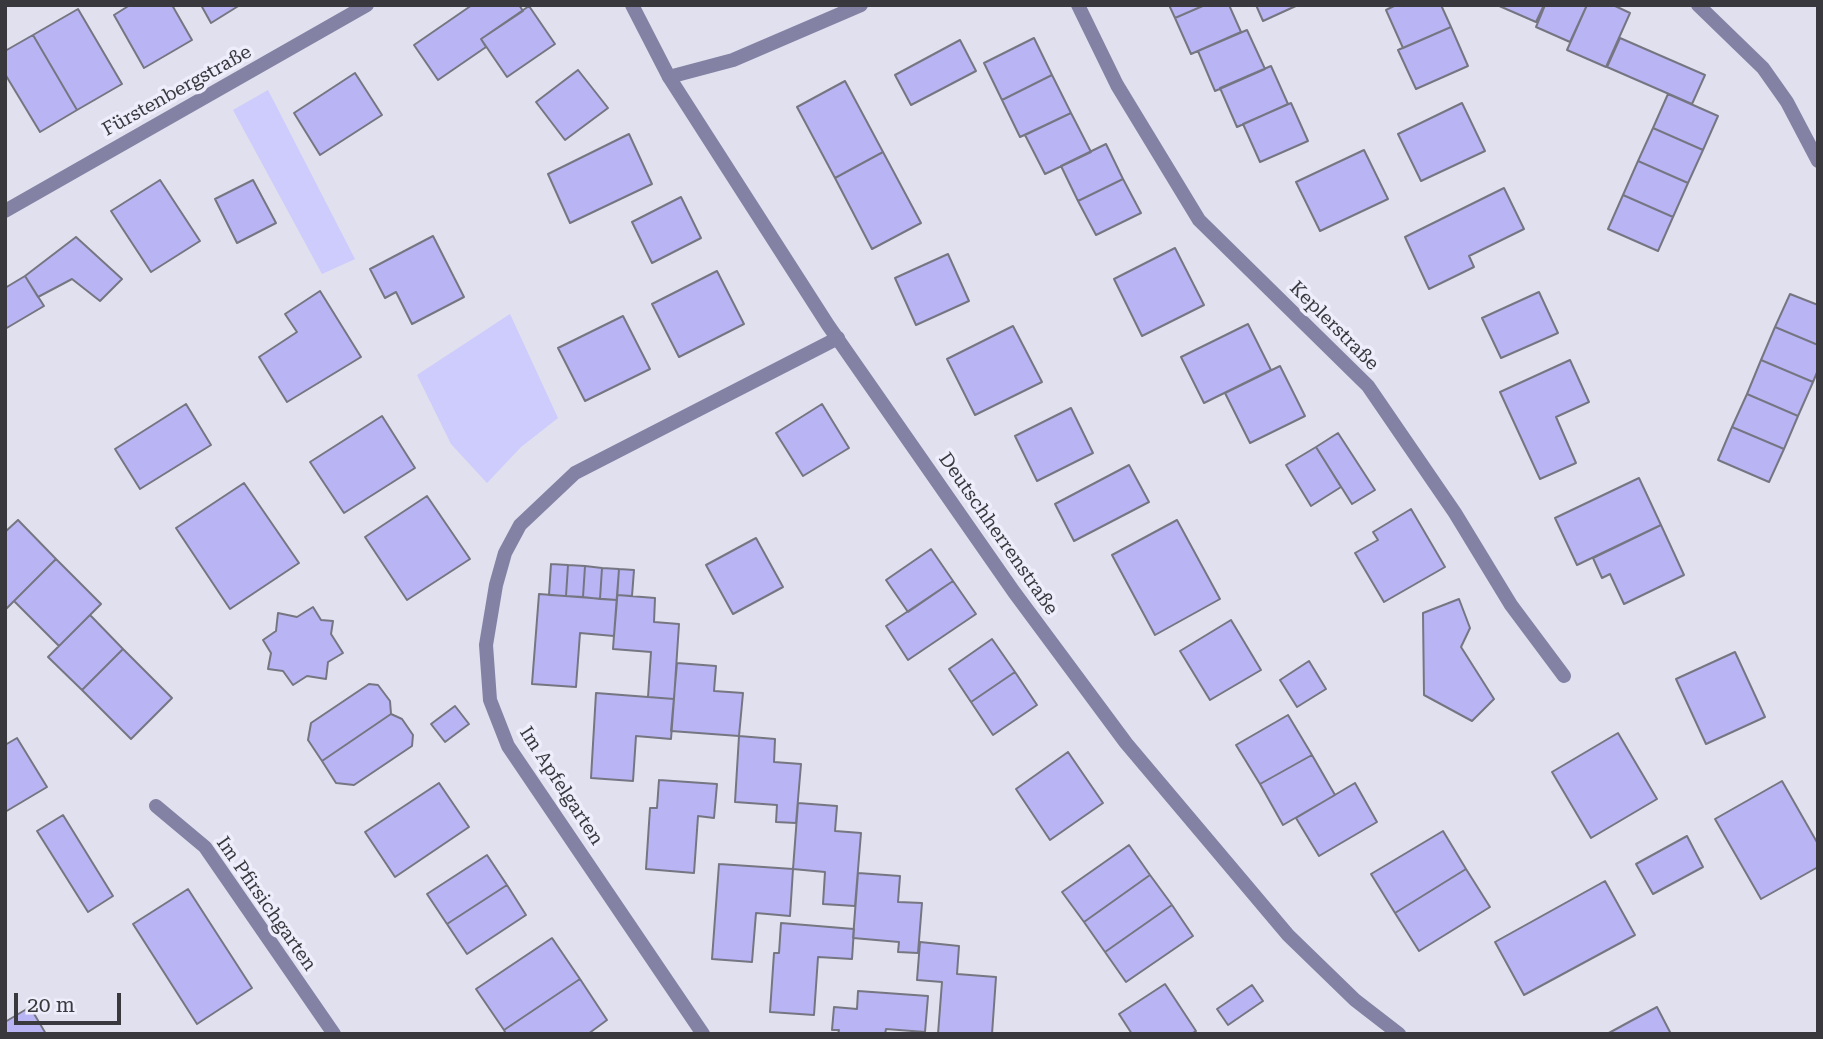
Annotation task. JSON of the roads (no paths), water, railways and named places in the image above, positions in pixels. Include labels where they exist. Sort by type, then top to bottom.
[{"type":"street","name":"Fürstenbergstraße","points":[[5,211],[368,5]]},
{"type":"street","name":"Deutschherrenstraße","points":[[632,5],[669,77],[838,338],[1014,592],[1126,743],[1288,935],[1355,1000],[1399,1034]]},
{"type":"street","points":[[669,77],[733,60],[861,5]]},
{"type":"street","name":"Keplerstraße","points":[[1078,5],[1117,85],[1199,220],[1368,386],[1455,513],[1511,605],[1564,676]]},
{"type":"street","points":[[1698,5],[1763,68],[1787,102],[1818,161]]},
{"type":"street","name":"Im Apfelgarten","points":[[703,1034],[508,746],[490,700],[486,645],[496,585],[505,553],[520,525],[575,473],[838,338]]},
{"type":"street","name":"Im Pfirsichgarten","points":[[156,806],[205,847],[334,1034]]}]
